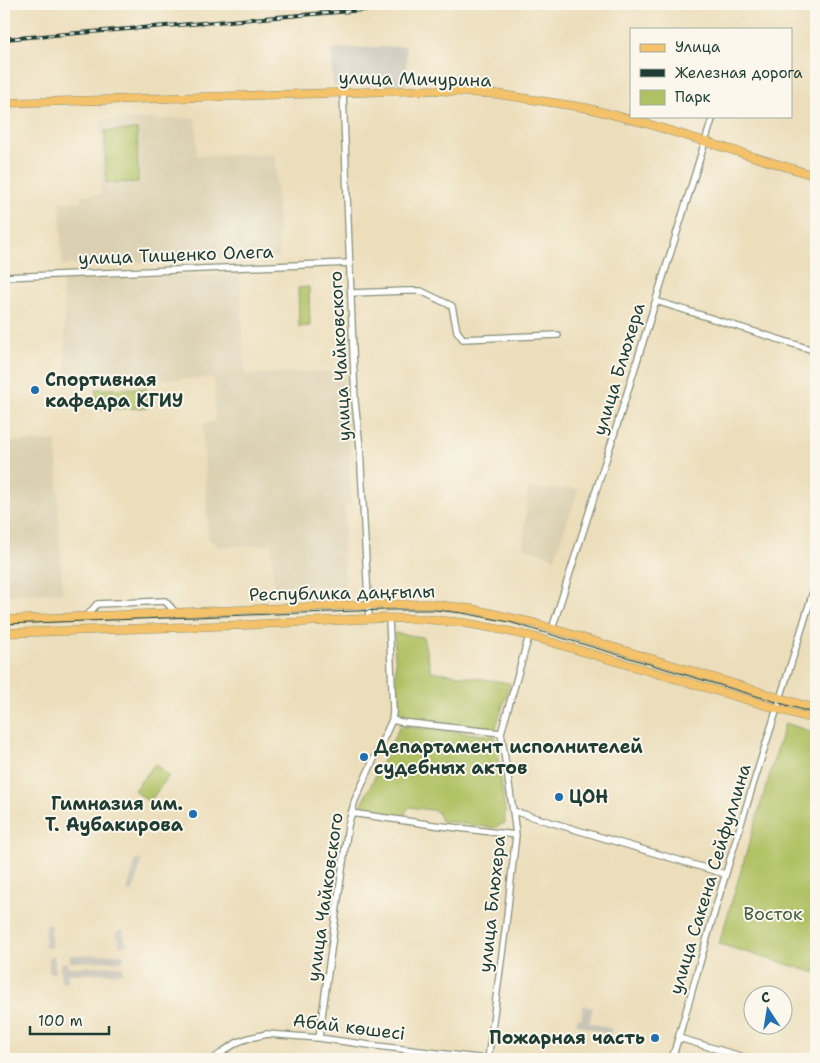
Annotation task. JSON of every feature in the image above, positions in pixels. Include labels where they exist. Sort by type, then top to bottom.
[{"type":"main road","name":"улица Мичурина","points":[[4,103],[343,92],[461,91],[511,96],[586,108],[648,124],[816,176]]},
{"type":"main road","name":"Республика даңғылы","points":[[4,620],[429,604],[472,609],[534,623],[816,709]]},
{"type":"main road","name":"Республика даңғылы","points":[[4,633],[369,618],[425,619],[465,623],[529,636],[816,720]]},
{"type":"street","name":"улица Чайковского","points":[[343,92],[355,401],[360,448],[369,618]]},
{"type":"street","name":"улица Блюхера","points":[[552,629],[622,412],[711,118]]},
{"type":"street","name":"улица Тищенко Олега","points":[[4,277],[350,263]]},
{"type":"street","points":[[351,293],[421,292],[452,306],[457,331],[463,339],[558,335]]},
{"type":"street","points":[[656,301],[816,351]]},
{"type":"street","points":[[781,698],[816,582]]},
{"type":"street","points":[[86,617],[97,604],[165,601],[176,613]]},
{"type":"street","name":"улица Чайковского","points":[[319,1038],[348,826],[355,800],[392,720],[393,699],[389,618]]},
{"type":"street","name":"улица Блюхера","points":[[487,1059],[506,924],[516,835],[501,733],[529,636]]},
{"type":"street","name":"улица Сакена Сейфуллина","points":[[672,1059],[726,874],[781,698]]},
{"type":"street","points":[[392,720],[501,733]]},
{"type":"street","points":[[513,811],[726,874]]},
{"type":"street","points":[[351,813],[516,835]]},
{"type":"street","name":"Абай көшесі","points":[[214,1059],[238,1042],[266,1034],[319,1038],[369,1046],[487,1059]]},
{"type":"street","points":[[679,1038],[750,1059]]},
{"type":"shaded area","points":[[406,46],[407,84],[333,87],[331,49]]},
{"type":"shaded area","points":[[196,118],[197,156],[275,154],[280,257],[62,265],[60,202],[81,202],[81,195],[101,194],[100,120]]},
{"type":"shaded area","points":[[240,273],[245,374],[347,371],[351,503],[345,506],[345,533],[343,536],[345,586],[274,588],[272,545],[219,547],[208,538],[203,424],[215,421],[214,378],[66,382],[63,280]]},
{"type":"shaded area","points":[[56,441],[62,593],[4,595],[4,442]]},
{"type":"shaded area","points":[[579,488],[555,558],[523,547],[528,489]]},
{"type":"shaded area","points":[[136,859],[142,861],[133,892],[127,891]]},
{"type":"shaded area","points":[[45,925],[51,925],[51,948],[45,948]]},
{"type":"shaded area","points":[[123,930],[127,944],[120,947],[116,932]]},
{"type":"shaded area","points":[[124,954],[124,961],[70,962],[70,955]]},
{"type":"shaded area","points":[[49,956],[55,956],[55,973],[49,973]]},
{"type":"shaded area","points":[[67,962],[68,967],[123,966],[123,973],[68,974],[68,982],[61,983],[60,963]]},
{"type":"shaded area","points":[[584,1005],[593,1008],[589,1022],[612,1029],[610,1035],[576,1024],[578,1018],[581,1019]]},
{"type":"green space","points":[[137,130],[138,182],[106,183],[105,131]]},
{"type":"green space","points":[[309,287],[310,326],[299,327],[298,288]]},
{"type":"green space","points":[[146,388],[147,408],[96,409],[96,389]]},
{"type":"green space","points":[[394,633],[423,637],[431,671],[510,683],[495,730],[398,717]]},
{"type":"green space","name":"Восток","points":[[785,723],[816,733],[816,973],[719,944]]},
{"type":"green space","points":[[400,726],[495,736],[505,823],[494,828],[441,821],[437,811],[409,807],[403,817],[360,810]]},
{"type":"green space","points":[[155,764],[169,776],[149,802],[134,790]]},
{"type":"tram line","points":[[4,624],[385,610],[434,610],[462,613],[509,622],[816,714]]},
{"type":"railway","points":[[4,39],[439,4]]},
{"type":"place","name":"Спортивная кафедра КГИУ","points":[[35,390]]},
{"type":"place","name":"Департамент исполнителей судебных актов","points":[[364,757]]},
{"type":"place","name":"ЦОН","points":[[559,797]]},
{"type":"place","name":"Гимназия им. Т. Аубакирова","points":[[193,814]]},
{"type":"place","name":"Пожарная часть","points":[[655,1038]]}]
